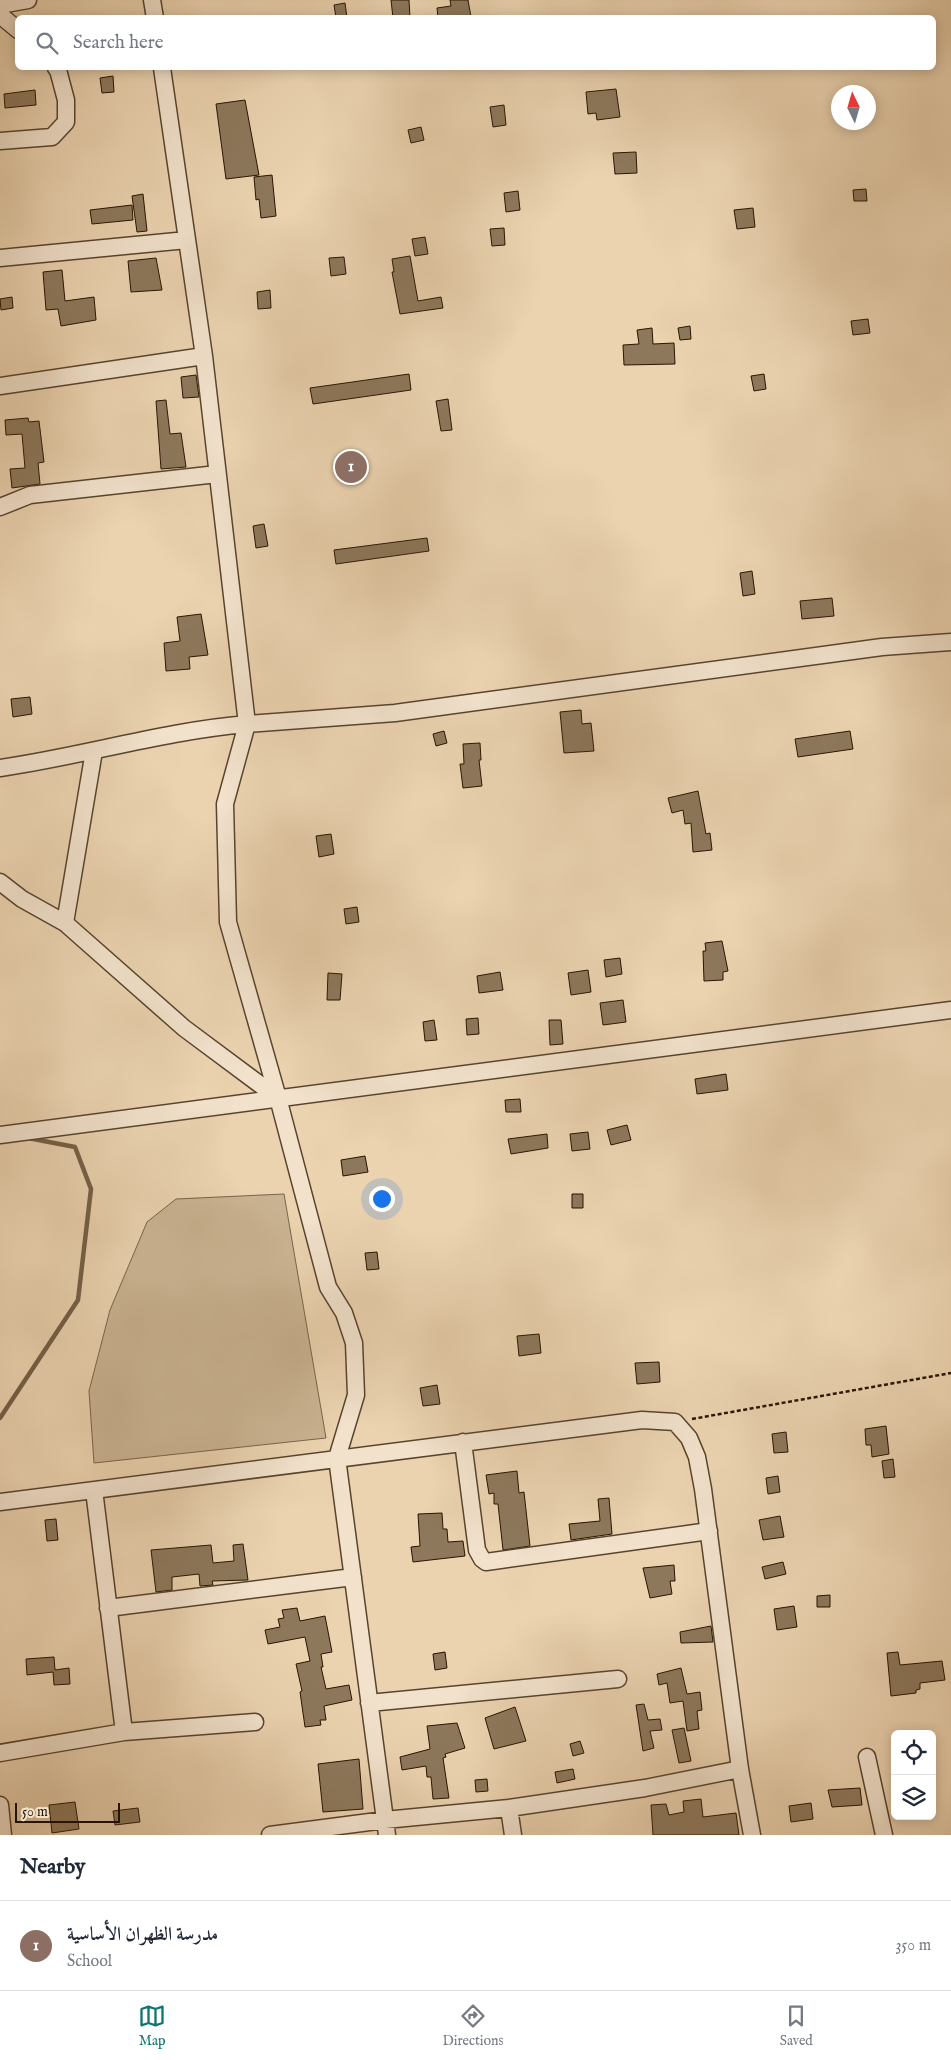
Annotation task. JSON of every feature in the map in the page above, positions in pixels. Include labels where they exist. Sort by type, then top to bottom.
[{"type":"street","points":[[0,5],[28,0]]},
{"type":"street","points":[[152,0],[154,15]]},
{"type":"street","points":[[0,16],[15,28]]},
{"type":"street","points":[[0,141],[52,137],[66,122],[66,100],[58,70]]},
{"type":"street","points":[[162,70],[204,356],[247,724],[225,804],[228,922],[278,1098],[328,1287],[344,1313],[354,1343],[356,1395],[338,1458],[386,1828]]},
{"type":"street","points":[[0,258],[187,240]]},
{"type":"street","points":[[0,386],[204,356]]},
{"type":"street","points":[[0,508],[30,495],[217,474]]},
{"type":"street","points":[[0,768],[94,752],[201,728],[395,712],[882,647],[951,642]]},
{"type":"street","points":[[65,923],[94,752]]},
{"type":"street","points":[[0,882],[22,900],[65,923],[184,1028],[278,1098]]},
{"type":"street","points":[[0,900],[22,900]]},
{"type":"street","points":[[0,1135],[951,1010]]},
{"type":"street","points":[[0,1502],[642,1420],[675,1422],[689,1438],[697,1457],[709,1531],[740,1769],[752,1835]]},
{"type":"street","points":[[463,1442],[477,1550],[486,1562],[709,1531]]},
{"type":"street","points":[[94,1490],[124,1732]]},
{"type":"street","points":[[108,1608],[353,1577]]},
{"type":"street","points":[[369,1703],[618,1680]]},
{"type":"street","points":[[0,1753],[124,1732],[255,1722]]},
{"type":"street","points":[[866,1757],[884,1835]]},
{"type":"street","points":[[270,1835],[386,1828],[645,1788],[740,1769]]},
{"type":"street","points":[[0,1804],[3,1835]]},
{"type":"street","points":[[509,1808],[513,1835]]},
{"type":"path","points":[[675,1422],[951,1373]]},
{"type":"shaded area","points":[[284,1194],[326,1438],[94,1463],[89,1391],[110,1310],[147,1222],[176,1199]]},
{"type":"building","points":[[391,0],[409,0],[410,15],[393,15]]},
{"type":"building","points":[[450,0],[468,0],[471,15],[438,15],[437,8],[451,6]]},
{"type":"building","points":[[345,3],[347,15],[336,15],[334,5]]},
{"type":"building","points":[[113,76],[114,92],[102,93],[100,78]]},
{"type":"building","points":[[616,89],[620,117],[597,120],[596,113],[588,114],[586,92]]},
{"type":"building","points":[[35,90],[36,105],[5,108],[4,94]]},
{"type":"building","points":[[245,100],[259,175],[226,179],[216,104]]},
{"type":"building","points":[[504,105],[506,125],[493,127],[490,107]]},
{"type":"building","points":[[421,127],[424,140],[411,143],[408,130]]},
{"type":"building","points":[[636,152],[637,173],[615,174],[613,153]]},
{"type":"building","points":[[272,175],[276,216],[261,218],[259,199],[256,200],[254,177]]},
{"type":"building","points":[[866,189],[867,201],[854,201],[853,190]]},
{"type":"building","points":[[518,191],[520,210],[506,212],[504,193]]},
{"type":"building","points":[[143,194],[147,231],[137,232],[132,196]]},
{"type":"building","points":[[132,205],[133,220],[92,224],[90,210]]},
{"type":"building","points":[[753,208],[755,227],[737,229],[734,210]]},
{"type":"building","points":[[504,228],[505,245],[492,246],[490,229]]},
{"type":"building","points":[[425,237],[428,254],[415,256],[412,239]]},
{"type":"building","points":[[410,256],[418,301],[441,297],[443,308],[400,314],[392,272],[394,272],[392,259]]},
{"type":"building","points":[[344,257],[346,274],[331,276],[329,258]]},
{"type":"building","points":[[156,258],[162,290],[131,292],[128,261]]},
{"type":"building","points":[[62,270],[65,301],[94,297],[96,320],[61,326],[58,309],[46,310],[43,272]]},
{"type":"building","points":[[270,290],[271,308],[258,309],[257,292]]},
{"type":"building","points":[[12,297],[13,308],[1,310],[0,299]]},
{"type":"building","points":[[868,319],[870,333],[853,335],[851,321]]},
{"type":"building","points":[[690,326],[691,339],[680,340],[678,328]]},
{"type":"building","points":[[652,328],[653,344],[674,343],[675,364],[624,365],[623,345],[639,344],[637,330]]},
{"type":"building","points":[[409,374],[411,390],[313,404],[310,388]]},
{"type":"building","points":[[764,374],[766,389],[754,391],[751,376]]},
{"type":"building","points":[[196,375],[199,397],[183,398],[181,377]]},
{"type":"building","points":[[448,399],[452,430],[441,431],[436,401]]},
{"type":"building","points":[[166,400],[170,434],[181,433],[186,467],[161,469],[156,401]]},
{"type":"building","points":[[28,418],[29,422],[39,421],[44,462],[38,463],[40,484],[12,488],[10,469],[25,468],[22,434],[6,435],[5,420]]},
{"type":"building","points":[[264,524],[268,546],[256,548],[253,526]]},
{"type":"building","points":[[427,538],[429,551],[336,564],[334,550]]},
{"type":"building","points":[[752,571],[755,594],[743,596],[740,573]]},
{"type":"building","points":[[832,598],[834,616],[802,619],[800,601]]},
{"type":"building","points":[[201,614],[208,655],[189,657],[190,669],[166,671],[164,643],[180,641],[177,617]]},
{"type":"building","points":[[30,697],[32,714],[13,717],[11,699]]},
{"type":"building","points":[[581,710],[582,724],[591,723],[594,751],[564,753],[560,712]]},
{"type":"building","points":[[444,731],[447,743],[436,746],[433,734]]},
{"type":"building","points":[[850,731],[853,749],[798,757],[795,739]]},
{"type":"building","points":[[480,743],[481,760],[479,760],[482,786],[463,788],[460,764],[464,764],[463,744]]},
{"type":"building","points":[[698,791],[706,834],[710,833],[712,850],[693,852],[691,823],[685,824],[683,810],[672,813],[668,798]]},
{"type":"building","points":[[331,834],[334,854],[319,857],[316,836]]},
{"type":"building","points":[[357,907],[359,922],[346,924],[344,909]]},
{"type":"building","points":[[722,941],[728,971],[723,972],[723,980],[704,981],[703,951],[706,951],[705,943]]},
{"type":"building","points":[[620,958],[622,974],[606,977],[604,960]]},
{"type":"building","points":[[588,970],[591,992],[571,995],[568,973]]},
{"type":"building","points":[[500,972],[503,990],[479,993],[477,976]]},
{"type":"building","points":[[328,973],[342,974],[340,1000],[327,1000]]},
{"type":"building","points":[[623,1000],[626,1022],[603,1025],[600,1003]]},
{"type":"building","points":[[478,1018],[479,1034],[467,1035],[466,1019]]},
{"type":"building","points":[[434,1020],[437,1040],[425,1041],[423,1022]]},
{"type":"building","points":[[549,1020],[561,1020],[563,1044],[550,1045]]},
{"type":"building","points":[[726,1074],[728,1090],[697,1094],[695,1079]]},
{"type":"building","points":[[520,1099],[521,1112],[506,1112],[505,1100]]},
{"type":"building","points":[[627,1125],[631,1140],[611,1145],[607,1130]]},
{"type":"building","points":[[588,1132],[590,1149],[572,1151],[570,1134]]},
{"type":"building","points":[[547,1134],[548,1148],[511,1154],[508,1139]]},
{"type":"building","points":[[365,1156],[368,1172],[343,1176],[341,1160]]},
{"type":"building","points":[[572,1194],[583,1194],[583,1208],[572,1208]]},
{"type":"building","points":[[377,1252],[379,1269],[367,1270],[365,1253]]},
{"type":"building","points":[[539,1334],[541,1353],[519,1356],[517,1336]]},
{"type":"building","points":[[659,1362],[660,1382],[637,1384],[635,1363]]},
{"type":"building","points":[[437,1385],[440,1404],[423,1406],[420,1388]]},
{"type":"building","points":[[886,1426],[889,1454],[872,1457],[871,1445],[866,1445],[865,1429]]},
{"type":"building","points":[[786,1432],[788,1452],[774,1453],[772,1434]]},
{"type":"building","points":[[893,1459],[895,1477],[884,1478],[882,1461]]},
{"type":"building","points":[[517,1471],[519,1493],[524,1492],[530,1546],[503,1550],[498,1504],[494,1504],[494,1493],[489,1494],[486,1475]]},
{"type":"building","points":[[778,1476],[780,1492],[768,1494],[766,1478]]},
{"type":"building","points":[[609,1498],[612,1534],[571,1540],[569,1524],[600,1521],[598,1499]]},
{"type":"building","points":[[442,1513],[443,1529],[447,1529],[448,1542],[463,1541],[465,1556],[413,1562],[411,1547],[420,1546],[418,1514]]},
{"type":"building","points":[[780,1516],[784,1537],[763,1540],[759,1520]]},
{"type":"building","points":[[56,1519],[58,1540],[47,1541],[45,1520]]},
{"type":"building","points":[[243,1544],[248,1580],[212,1581],[213,1585],[200,1586],[199,1574],[172,1577],[172,1590],[156,1592],[151,1550],[211,1545],[213,1563],[234,1561],[233,1545]]},
{"type":"building","points":[[783,1562],[786,1574],[765,1579],[762,1567]]},
{"type":"building","points":[[674,1565],[675,1581],[670,1581],[672,1594],[650,1598],[643,1568]]},
{"type":"building","points":[[830,1595],[830,1607],[817,1607],[817,1596]]},
{"type":"building","points":[[794,1606],[797,1627],[777,1630],[774,1609]]},
{"type":"building","points":[[297,1608],[300,1621],[325,1616],[332,1652],[321,1654],[323,1667],[321,1667],[326,1689],[349,1685],[352,1700],[324,1706],[326,1720],[320,1720],[321,1725],[305,1727],[300,1692],[302,1691],[296,1664],[310,1661],[305,1637],[268,1644],[265,1630],[280,1627],[278,1619],[284,1618],[282,1610]]},
{"type":"building","points":[[711,1626],[713,1642],[681,1643],[680,1632]]},
{"type":"building","points":[[445,1652],[447,1668],[435,1670],[433,1654]]},
{"type":"building","points":[[898,1652],[900,1665],[942,1661],[945,1680],[920,1683],[920,1689],[916,1690],[916,1693],[891,1696],[887,1653]]},
{"type":"building","points":[[54,1657],[55,1670],[69,1668],[70,1684],[54,1685],[53,1672],[27,1675],[26,1659]]},
{"type":"building","points":[[681,1668],[687,1694],[700,1692],[702,1710],[697,1711],[699,1729],[687,1731],[683,1701],[670,1703],[667,1683],[659,1685],[657,1674]]},
{"type":"building","points":[[644,1704],[648,1720],[660,1719],[662,1730],[650,1731],[654,1748],[643,1751],[636,1705]]},
{"type":"building","points":[[515,1707],[526,1741],[494,1749],[485,1718]]},
{"type":"building","points":[[457,1723],[465,1748],[445,1754],[446,1757],[443,1758],[449,1798],[433,1799],[431,1777],[427,1777],[426,1766],[402,1770],[400,1757],[430,1749],[427,1726]]},
{"type":"building","points":[[684,1728],[691,1761],[679,1763],[672,1730]]},
{"type":"building","points":[[580,1741],[584,1753],[573,1756],[570,1744]]},
{"type":"building","points":[[359,1759],[363,1809],[323,1812],[318,1764]]},
{"type":"building","points":[[573,1769],[575,1779],[557,1783],[555,1772]]},
{"type":"building","points":[[487,1779],[488,1791],[476,1792],[475,1780]]},
{"type":"building","points":[[860,1788],[862,1805],[832,1807],[828,1790]]},
{"type":"building","points":[[701,1799],[703,1817],[736,1813],[739,1835],[653,1835],[651,1805],[666,1804],[669,1815],[684,1812],[683,1801]]},
{"type":"building","points":[[75,1802],[79,1829],[52,1833],[49,1805]]},
{"type":"building","points":[[811,1803],[813,1819],[791,1822],[789,1806]]},
{"type":"building","points":[[138,1808],[140,1822],[115,1825],[113,1811]]},
{"type":"waterway","points":[[0,1418],[78,1300],[91,1189],[75,1147],[28,1138]]},
{"type":"place","name":"مدرسة الظهران الأساسية","points":[[351,467]]}]
